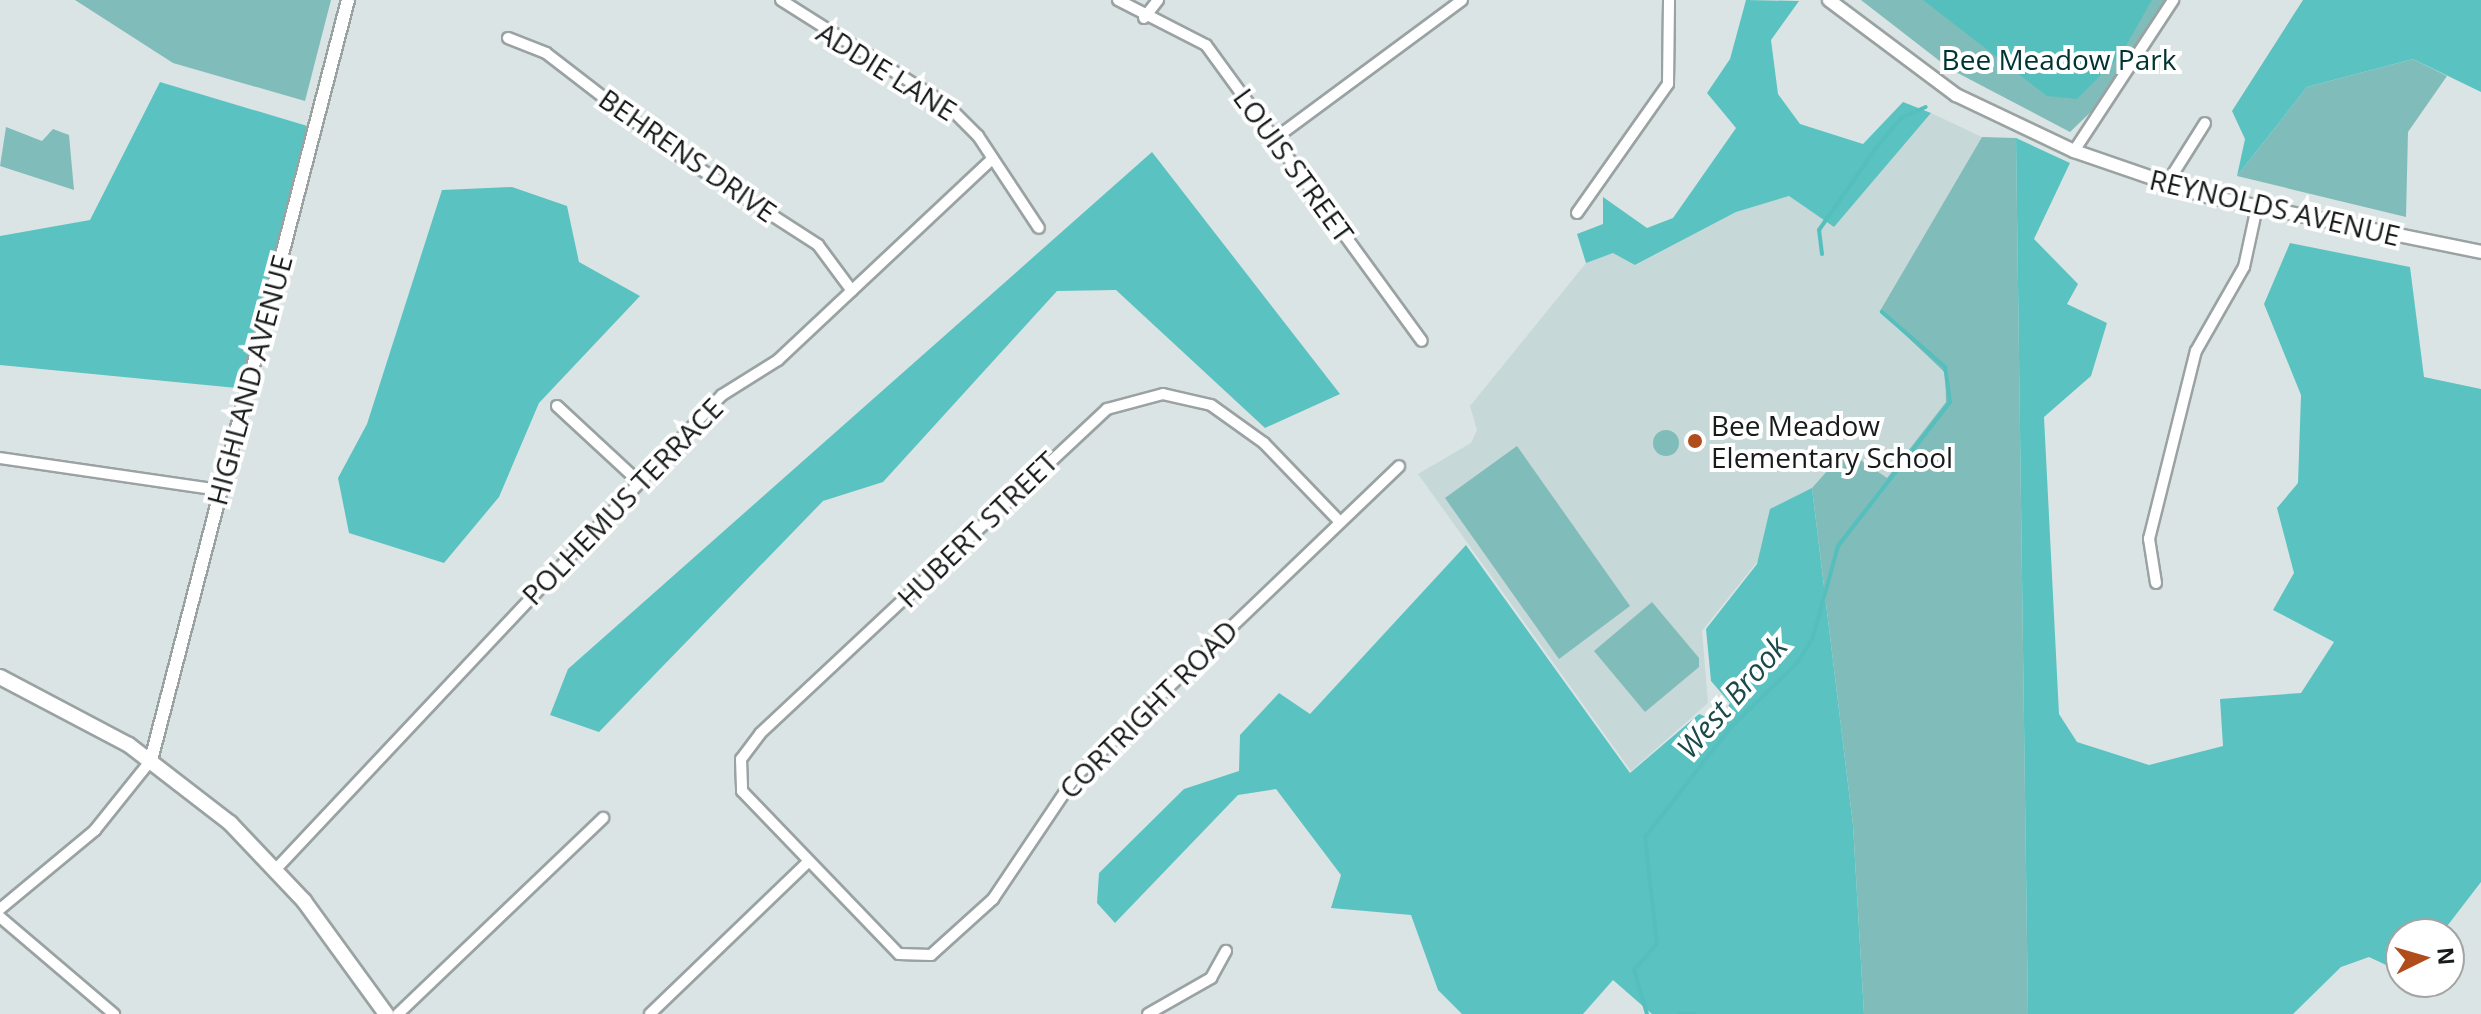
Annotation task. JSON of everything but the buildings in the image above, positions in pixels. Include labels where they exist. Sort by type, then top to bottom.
[{"type":"main road","points":[[0,677],[151,760],[276,869],[386,1014]]},
{"type":"street","name":"HIGHLAND AVENUE","points":[[151,760],[348,0]]},
{"type":"street","name":"ADDIE LANE","points":[[781,0],[947,105],[992,159],[1039,228]]},
{"type":"street","name":"LOUIS STREET","points":[[1118,0],[1144,18],[1206,45],[1277,137],[1422,341]]},
{"type":"street","points":[[1144,18],[1158,0]]},
{"type":"street","points":[[1277,137],[1462,0]]},
{"type":"street","points":[[1577,213],[1668,84],[1669,0]]},
{"type":"street","name":"REYNOLDS AVENUE","points":[[1829,0],[1956,95],[2074,151],[2166,185],[2257,207],[2481,252]]},
{"type":"street","points":[[2074,151],[2173,0]]},
{"type":"street","name":"BEHRENS DRIVE","points":[[508,38],[546,53],[677,154],[818,245],[852,291]]},
{"type":"street","points":[[2166,185],[2205,123]]},
{"type":"street","name":"POLHEMUS TERRACE","points":[[276,869],[722,395],[778,360],[992,159]]},
{"type":"street","points":[[2156,583],[2149,539],[2196,351],[2244,267],[2257,207]]},
{"type":"street","name":"HUBERT STREET","points":[[807,863],[742,791],[739,767],[750,745],[1107,409],[1163,394],[1219,408],[1264,443],[1340,522]]},
{"type":"street","points":[[557,406],[639,482]]},
{"type":"street","points":[[0,458],[220,490]]},
{"type":"street","name":"CORTRIGHT ROAD","points":[[807,863],[899,954],[938,952],[1009,879],[1075,777],[1399,466]]},
{"type":"street","points":[[0,909],[95,830],[151,760]]},
{"type":"street","points":[[398,1014],[603,818]]},
{"type":"street","points":[[650,1014],[807,863]]},
{"type":"street","points":[[0,917],[114,1014]]},
{"type":"street","points":[[1148,1014],[1211,978],[1226,951]]},
{"type":"shaded area","points":[[1746,0],[1799,1],[1771,40],[1778,94],[1800,124],[1863,144],[1903,102],[1931,113],[1834,227],[1789,196],[1736,212],[1635,265],[1613,253],[1586,263],[1577,234],[1603,224],[1603,197],[1647,228],[1673,218],[1736,128],[1707,93],[1730,59]]},
{"type":"shaded area","points":[[1923,0],[2152,0],[2120,56],[2077,99],[2047,96]]},
{"type":"shaded area","points":[[2303,0],[2481,0],[2481,92],[2413,59],[2307,87],[2237,176],[2245,139],[2232,111]]},
{"type":"shaded area","points":[[160,82],[314,128],[247,389],[0,365],[0,236],[90,220]]},
{"type":"shaded area","name":"Bee Meadow Elementary School","points":[[1931,113],[1982,137],[1880,311],[1945,374],[1946,402],[1887,479],[1846,450],[1702,631],[1708,703],[1631,771],[1418,474],[1471,443],[1477,430],[1470,406],[1586,263],[1613,252],[1636,265],[1736,212],[1789,196],[1834,227]]},
{"type":"shaded area","points":[[2016,138],[2070,163],[2034,239],[2078,284],[2067,304],[2107,323],[2091,376],[2044,417],[2059,714],[2077,742],[2149,765],[2223,746],[2220,699],[2301,693],[2334,642],[2273,610],[2294,573],[2277,508],[2298,483],[2301,395],[2264,304],[2290,243],[2410,267],[2424,377],[2481,389],[2481,882],[2453,918],[2385,918],[2385,964],[2369,957],[2341,967],[2293,1014],[2028,1014]]},
{"type":"shaded area","points":[[1152,152],[1340,394],[1265,428],[1116,290],[1057,291],[883,482],[823,501],[599,732],[550,715],[568,669]]},
{"type":"shaded area","points":[[512,187],[567,206],[579,262],[640,296],[539,403],[499,497],[444,563],[349,533],[338,478],[367,424],[442,190]]},
{"type":"shaded area","points":[[1812,488],[1853,825],[1864,1014],[1652,1014],[1613,980],[1583,1014],[1462,1014],[1438,990],[1411,915],[1331,908],[1341,875],[1276,789],[1238,795],[1115,923],[1097,903],[1099,873],[1184,789],[1239,771],[1240,735],[1279,693],[1310,714],[1466,545],[1630,773],[1699,714],[1719,722],[1730,703],[1711,681],[1706,629],[1757,564],[1770,509]]},
{"type":"green space","points":[[75,0],[331,0],[305,101],[173,63]]},
{"type":"green space","name":"Bee Meadow Park","points":[[1861,0],[2166,0],[2100,103],[2070,132],[1950,69]]},
{"type":"green space","points":[[2413,59],[2447,76],[2408,132],[2406,217],[2237,176],[2307,87]]},
{"type":"green space","points":[[6,127],[42,141],[53,129],[69,135],[74,190],[0,166]]},
{"type":"green space","points":[[1982,137],[2016,138],[2028,1014],[1864,1014],[1853,825],[1812,488],[1846,450],[1887,478],[1946,402],[1945,373],[1880,311]]},
{"type":"green space","points":[[1666,430],[1675,434],[1679,443],[1675,452],[1666,456],[1657,452],[1653,443],[1657,434]]},
{"type":"green space","points":[[1517,446],[1630,606],[1559,659],[1445,498]]},
{"type":"green space","points":[[1652,602],[1699,658],[1699,667],[1645,712],[1594,651]]},
{"type":"waterway","name":"West Brook","points":[[1822,254],[1819,230],[1876,148],[1901,118],[1926,107]]},
{"type":"waterway","name":"West Brook","points":[[1647,1014],[1634,970],[1657,944],[1645,837],[1731,727],[1798,662],[1813,637],[1838,546],[1950,402],[1945,367],[1882,312]]},
{"type":"waterway","name":"West Brook","points":[[1679,1014],[1694,1014]]},
{"type":"place","name":"Bee Meadow Elementary School","points":[[1695,441]]}]
